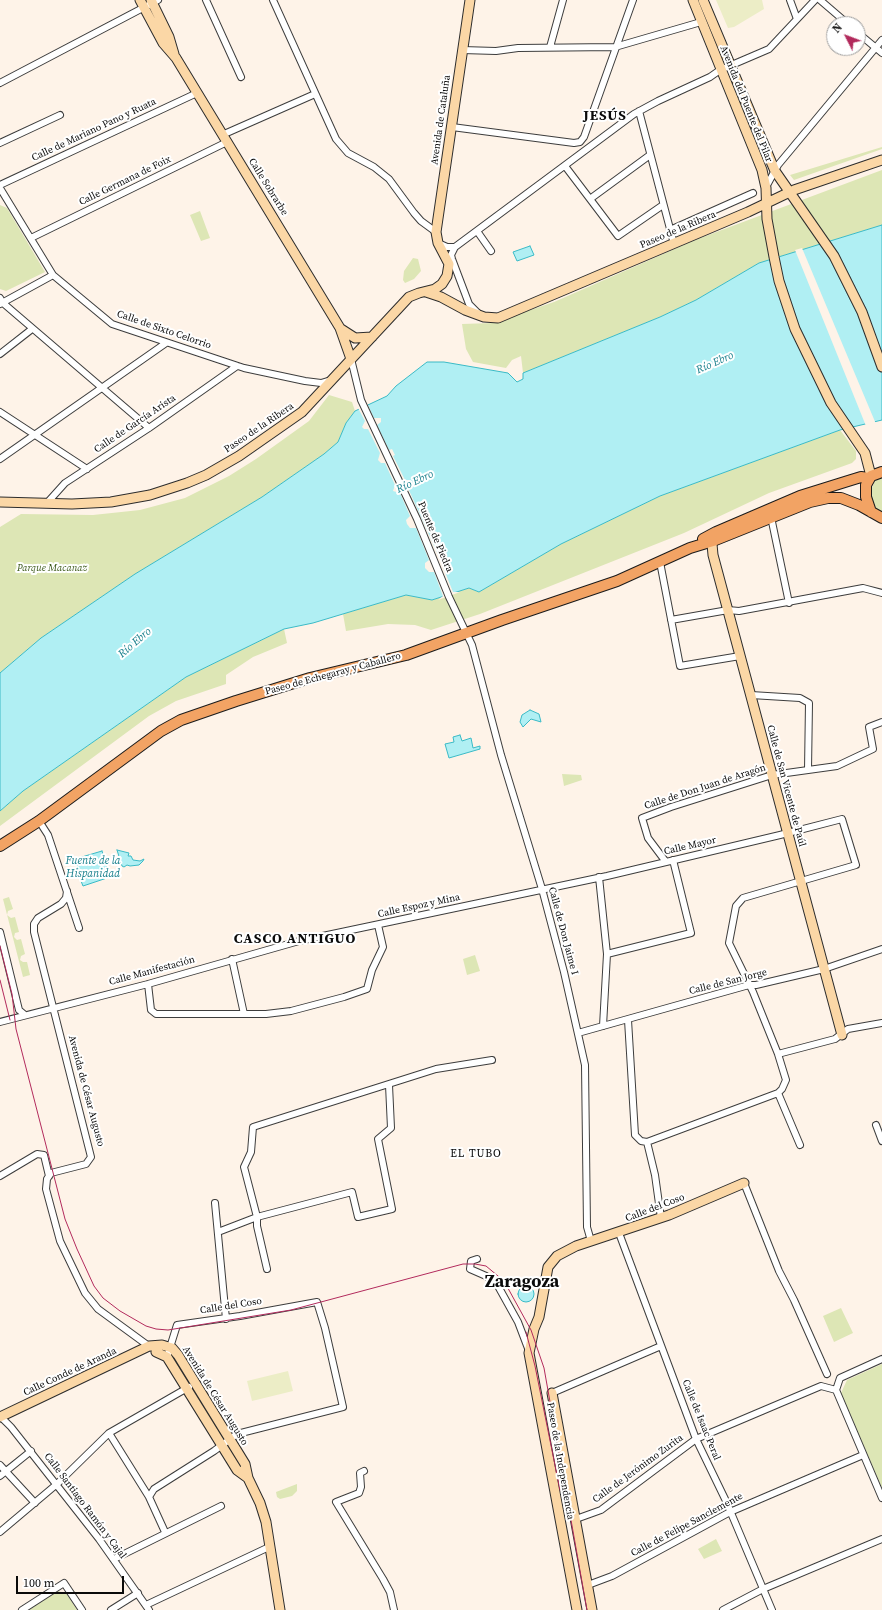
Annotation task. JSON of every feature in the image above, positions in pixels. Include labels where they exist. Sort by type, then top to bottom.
[{"type":"main road","name":"Avenida de Cataluña","points":[[424,292],[439,287],[447,276],[449,264],[438,243],[436,232],[470,0]]},
{"type":"main road","name":"Avenida del Puente del Pilar","points":[[693,0],[720,70],[762,170],[766,188],[767,219],[779,282],[795,329],[831,403],[865,452],[870,477]]},
{"type":"main road","name":"Avenida del Puente del Pilar","points":[[703,0],[775,171],[826,244],[850,286],[862,312],[882,367]]},
{"type":"main road","points":[[154,1],[176,58]]},
{"type":"main road","points":[[142,4],[163,43],[176,58]]},
{"type":"main road","name":"Calle Sobrarbe","points":[[176,58],[340,328],[351,359]]},
{"type":"main road","name":"Paseo de la Ribera","points":[[0,502],[88,504],[124,500],[150,495],[187,484],[223,465],[296,417],[409,297],[424,292],[441,297],[465,310],[482,316],[498,318],[674,244],[789,193],[882,160]]},
{"type":"main road","name":"Calle Sobrarbe","points":[[340,328],[355,338],[372,337]]},
{"type":"main road","name":"Paseo de Echegaray y Caballero","points":[[0,846],[39,821],[154,736],[181,720],[310,678],[406,655],[502,620],[592,591],[690,548],[724,528],[809,493],[848,480],[870,477],[882,472]]},
{"type":"main road","points":[[870,477],[865,491],[867,503],[871,512]]},
{"type":"main road","name":"Paseo de Echegaray y Caballero","points":[[690,548],[713,541],[810,502],[828,498],[848,500],[882,518]]},
{"type":"main road","points":[[713,541],[717,534],[724,528]]},
{"type":"main road","name":"Calle de San Vicente de Paúl","points":[[713,541],[713,555],[842,1035]]},
{"type":"main road","name":"Calle del Coso","points":[[539,1317],[550,1264],[557,1256],[572,1248],[591,1241],[661,1218],[744,1182]]},
{"type":"main road","name":"Paseo de la Independencia","points":[[539,1317],[534,1330],[529,1353],[577,1610]]},
{"type":"main road","name":"Avenida de César Augusto","points":[[248,1478],[237,1470],[167,1357],[152,1349],[159,1344],[170,1347],[177,1354],[245,1464],[248,1478],[264,1513],[280,1610]]},
{"type":"main road","name":"Calle Conde de Aranda","points":[[0,1417],[152,1349]]},
{"type":"main road","name":"Paseo de la Independencia","points":[[552,1393],[592,1610]]},
{"type":"street","points":[[206,0],[241,77]]},
{"type":"street","points":[[272,0],[330,129],[341,147],[383,173],[395,186],[420,220],[436,232]]},
{"type":"street","points":[[550,47],[563,0]]},
{"type":"street","points":[[452,127],[574,143],[582,140],[633,0]]},
{"type":"street","points":[[790,0],[798,19]]},
{"type":"street","points":[[482,316],[472,308],[466,298],[452,259],[451,254],[455,247],[639,111],[710,77],[720,70],[769,49],[815,0]]},
{"type":"street","points":[[820,0],[839,16]]},
{"type":"street","points":[[0,83],[142,4],[154,1]]},
{"type":"street","points":[[462,50],[496,51],[518,48],[615,47],[701,22]]},
{"type":"street","points":[[866,40],[882,53]]},
{"type":"street","points":[[766,188],[775,171],[882,40]]},
{"type":"street","name":"Calle de Mariano Pano y Ruata","points":[[0,184],[197,93]]},
{"type":"street","name":"Calle Germana de Foix","points":[[31,238],[224,138],[315,94]]},
{"type":"street","points":[[639,111],[674,244]]},
{"type":"street","points":[[0,143],[60,115]]},
{"type":"street","points":[[586,132],[591,138],[597,141]]},
{"type":"street","points":[[574,143],[578,155]]},
{"type":"street","points":[[590,199],[650,155]]},
{"type":"street","points":[[565,166],[618,236],[663,204]]},
{"type":"street","name":"Calle de Sixto Celorrio","points":[[0,188],[3,199],[31,238],[53,275],[112,324],[237,366],[309,382],[321,383],[335,377]]},
{"type":"street","points":[[670,230],[753,193]]},
{"type":"street","points":[[477,231],[491,251]]},
{"type":"street","points":[[438,243],[447,247],[455,247]]},
{"type":"street","points":[[53,275],[1,302],[149,428]]},
{"type":"street","points":[[0,354],[32,328]]},
{"type":"street","points":[[0,459],[166,343]]},
{"type":"street","name":"Puente de Piedra","points":[[351,359],[361,400],[417,519],[467,633]]},
{"type":"street","name":"Calle de García Arista","points":[[47,503],[65,483],[149,428],[237,366]]},
{"type":"street","points":[[0,412],[36,434],[87,469]]},
{"type":"street","points":[[771,517],[789,603]]},
{"type":"street","points":[[660,562],[680,666],[740,656]]},
{"type":"street","points":[[672,620],[728,610],[739,611],[789,603],[863,588],[882,593]]},
{"type":"street","name":"Calle de Don Jaime I","points":[[467,633],[472,645],[501,755],[542,889],[585,1065],[587,1228],[591,1241]]},
{"type":"street","points":[[751,695],[800,698],[810,703],[808,770]]},
{"type":"street","name":"Calle de Don Juan de Aragón","points":[[666,862],[648,838],[642,818],[671,806],[772,776],[836,766],[873,749],[869,727],[882,722]]},
{"type":"street","name":"Calle Mayor","points":[[542,889],[666,862],[842,819],[856,865],[800,881]]},
{"type":"street","points":[[39,821],[48,835],[79,928]]},
{"type":"street","points":[[607,954],[691,933],[674,860]]},
{"type":"street","points":[[599,877],[607,954],[603,1026]]},
{"type":"street","points":[[644,1142],[778,1092],[784,1086],[786,1080],[778,1054],[730,943],[736,906],[739,900],[800,881]]},
{"type":"street","name":"Calle Espoz y Mina","points":[[299,941],[542,889]]},
{"type":"street","points":[[53,1007],[34,927],[36,921],[42,914],[64,900],[67,891]]},
{"type":"street","points":[[148,984],[151,1010],[156,1014],[282,1013],[313,1006],[364,991],[368,986],[372,970],[383,947],[378,925]]},
{"type":"street","points":[[0,932],[19,1010],[24,1015]]},
{"type":"street","name":"Calle Manifestación","points":[[0,1022],[53,1007],[148,984],[299,941]]},
{"type":"street","name":"Calle de San Jorge","points":[[578,1033],[749,985],[756,985],[824,968],[882,949]]},
{"type":"street","points":[[232,959],[244,1014]]},
{"type":"street","name":"Avenida de César Augusto","points":[[49,1176],[56,1171],[86,1164],[92,1157],[53,1007]]},
{"type":"street","points":[[628,1020],[635,1135],[644,1142],[655,1175],[661,1218]]},
{"type":"street","points":[[778,1054],[835,1039],[842,1035],[848,1028],[882,1023]]},
{"type":"street","points":[[267,1269],[257,1226],[257,1217],[244,1167],[251,1152],[252,1129],[255,1125],[389,1085],[436,1069],[492,1060]]},
{"type":"street","points":[[218,1232],[257,1217],[352,1192],[358,1217],[392,1209],[378,1139],[388,1131],[391,1126],[389,1085]]},
{"type":"street","points":[[778,1092],[800,1145]]},
{"type":"street","points":[[876,1125],[882,1141]]},
{"type":"street","name":"Avenida de César Augusto","points":[[0,1176],[34,1154],[44,1155],[49,1176],[46,1189],[55,1227],[85,1293],[98,1309],[152,1349]]},
{"type":"street","points":[[744,1182],[776,1264],[826,1374],[821,1386],[836,1390]]},
{"type":"street","points":[[215,1203],[226,1319]]},
{"type":"street","name":"Calle de Isaac Peral","points":[[619,1233],[696,1439],[730,1512],[772,1610]]},
{"type":"street","points":[[476,1259],[471,1261],[470,1269],[486,1276],[501,1290],[518,1322],[529,1353]]},
{"type":"street","name":"Calle del Coso","points":[[167,1357],[177,1326],[226,1319],[315,1302],[320,1308],[343,1407],[237,1434],[229,1438]]},
{"type":"street","points":[[552,1393],[661,1346]]},
{"type":"street","points":[[826,1374],[840,1378],[882,1359]]},
{"type":"street","points":[[840,1378],[836,1390],[882,1498]]},
{"type":"street","points":[[0,1532],[57,1484],[109,1433],[187,1388],[194,1382]]},
{"type":"street","name":"Calle de Jerónimo Zurita","points":[[576,1520],[601,1510],[696,1439],[821,1386]]},
{"type":"street","name":"Calle Santiago Ramón y Cajal","points":[[0,1417],[31,1451],[57,1484],[114,1559],[148,1608]]},
{"type":"street","points":[[109,1433],[149,1497],[165,1532]]},
{"type":"street","points":[[149,1497],[154,1489],[222,1445],[229,1438]]},
{"type":"street","points":[[3,1474],[31,1451]]},
{"type":"street","name":"Calle de Felipe Sanclemente","points":[[588,1585],[612,1576],[730,1512],[863,1455]]},
{"type":"street","points":[[0,1465],[3,1474],[35,1502]]},
{"type":"street","points":[[362,1472],[359,1493],[336,1502],[390,1592],[394,1610]]},
{"type":"street","points":[[114,1559],[165,1532],[221,1506]]},
{"type":"street","points":[[723,1610],[763,1589],[882,1539]]},
{"type":"street","points":[[148,1608],[270,1547]]},
{"type":"street","points":[[22,1610],[64,1583],[82,1610]]},
{"type":"street","points":[[111,1610],[138,1593]]},
{"type":"green space","points":[[716,0],[762,0],[764,9],[734,27],[728,28]]},
{"type":"green space","points":[[882,147],[882,149],[794,180],[790,175]]},
{"type":"green space","points":[[882,170],[882,225],[759,263],[696,300],[660,317],[523,373],[521,356],[512,360],[506,368],[473,362],[466,349],[462,324],[492,323],[554,302],[695,240]]},
{"type":"green space","points":[[0,205],[7,208],[45,272],[6,291],[0,289]]},
{"type":"green space","points":[[200,211],[210,238],[201,241],[190,215]]},
{"type":"green space","points":[[413,258],[418,259],[421,271],[414,279],[405,283],[403,280],[404,271]]},
{"type":"green space","name":"Parque Macanaz","points":[[329,395],[352,402],[355,411],[346,423],[338,442],[324,454],[262,497],[135,574],[41,638],[0,673],[0,527],[21,514],[93,515],[140,510],[185,498],[229,476],[256,459],[309,421]]},
{"type":"green space","points":[[840,430],[856,451],[856,459],[852,463],[769,493],[684,533],[480,614],[431,630],[415,625],[388,624],[346,631],[343,614],[406,595],[432,600],[469,588],[479,592],[561,544],[660,496]]},
{"type":"green space","points":[[882,477],[882,513],[872,505],[870,492],[875,481]]},
{"type":"green space","points":[[284,629],[287,643],[253,657],[226,675],[226,684],[176,701],[149,716],[0,826],[0,811],[23,791],[186,677]]},
{"type":"green space","points":[[562,774],[581,775],[582,780],[564,786]]},
{"type":"green space","points":[[9,897],[13,909],[8,911],[7,915],[3,899]]},
{"type":"green space","points":[[7,915],[11,918],[15,917],[19,932],[15,933],[14,937],[17,940],[21,939],[25,954],[21,956],[20,960],[27,962],[30,975],[23,977]]},
{"type":"green space","points":[[475,955],[480,971],[467,975],[463,959]]},
{"type":"green space","points":[[841,1308],[853,1333],[834,1342],[823,1316]]},
{"type":"green space","points":[[882,1364],[882,1488],[841,1393],[847,1380]]},
{"type":"green space","points":[[288,1371],[293,1391],[252,1401],[247,1381]]},
{"type":"green space","points":[[297,1484],[297,1491],[292,1496],[280,1499],[277,1497],[276,1492]]},
{"type":"green space","points":[[716,1539],[722,1551],[704,1559],[698,1549]]},
{"type":"green space","points":[[58,1591],[67,1594],[77,1610],[29,1610]]},
{"type":"water","name":"Río Ebro","points":[[882,225],[882,420],[840,430],[660,496],[561,544],[479,592],[469,588],[432,600],[406,595],[313,623],[284,629],[186,677],[23,791],[0,811],[0,673],[41,638],[135,574],[262,497],[324,454],[338,442],[346,423],[355,411],[387,396],[396,386],[427,362],[444,362],[508,373],[517,382],[523,379],[523,373],[660,317],[696,300],[759,263]]},
{"type":"water","points":[[530,246],[534,255],[517,261],[513,252]]},
{"type":"water","points":[[530,710],[539,714],[541,722],[531,719],[523,727],[520,722],[522,715]]},
{"type":"water","points":[[460,735],[462,741],[471,738],[473,748],[480,746],[480,749],[449,758],[445,744],[454,742],[453,737]]},
{"type":"water","name":"Fuente de la Hispanidad","points":[[117,850],[129,853],[128,856],[131,856],[133,860],[140,861],[144,859],[139,865],[127,865],[124,867],[122,866]]},
{"type":"water","name":"Fuente de la Hispanidad","points":[[102,851],[110,877],[83,886],[81,881],[83,879],[81,878],[75,859]]},
{"type":"water","points":[[523,1286],[529,1286],[534,1291],[532,1300],[529,1302],[523,1302],[518,1297],[518,1291]]},
{"type":"pier","points":[[802,248],[876,424],[866,426],[795,250]]},
{"type":"pier","points":[[367,403],[374,418],[381,418],[381,422],[377,425],[389,450],[392,449],[395,455],[393,456],[405,480],[412,481],[412,485],[408,488],[439,557],[442,556],[446,558],[448,562],[447,566],[443,567],[453,592],[460,592],[438,600],[443,596],[434,572],[429,572],[425,568],[425,563],[429,560],[416,528],[410,528],[407,524],[406,520],[410,516],[400,493],[393,491],[395,485],[385,463],[381,463],[378,460],[380,453],[368,429],[364,429],[362,427],[365,421],[358,408]]},
{"type":"tram line","points":[[0,946],[12,994],[16,1029],[65,1219],[94,1286],[103,1298],[120,1311],[146,1326],[168,1330],[291,1310],[463,1264],[486,1266],[504,1281],[531,1330],[544,1368],[587,1610]]},
{"type":"tram line","points":[[0,980],[10,1020]]},
{"type":"tram line","points":[[526,1332],[535,1366],[560,1490]]},
{"type":"district","name":"JESÚS","points":[[605,116]]},
{"type":"district","name":"CASCO ANTIGUO","points":[[295,939]]},
{"type":"district","name":"EL TUBO","points":[[476,1154]]},
{"type":"district","name":"Zaragoza","points":[[522,1282]]}]
